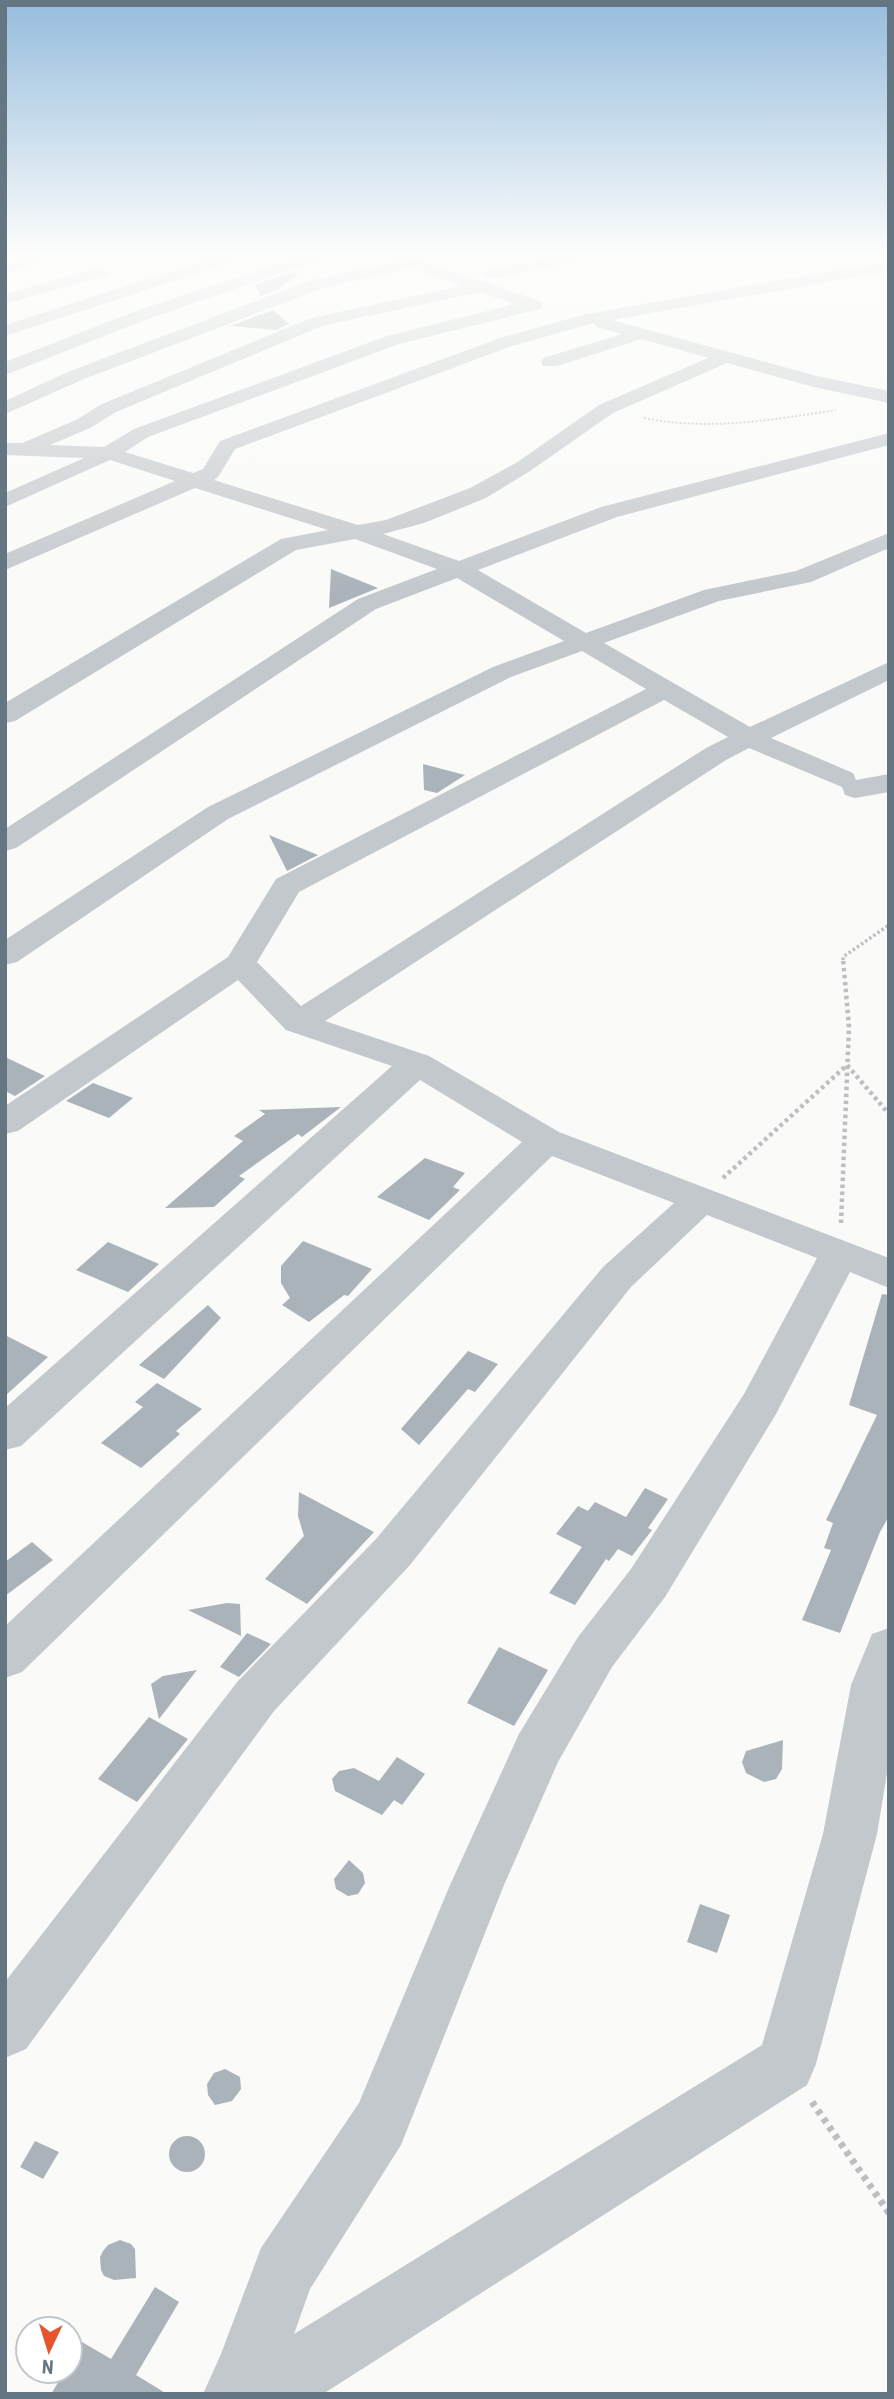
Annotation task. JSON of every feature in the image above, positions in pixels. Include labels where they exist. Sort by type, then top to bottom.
[{"type":"street","points":[[5,408],[93,369]]},
{"type":"street","points":[[9,451],[65,432],[109,408],[203,369]]},
{"type":"street","points":[[5,501],[108,453],[141,433],[315,369]]},
{"type":"street","points":[[5,563],[211,473],[227,445],[433,369]]},
{"type":"street","points":[[5,715],[278,549],[318,537],[357,533],[416,518],[478,493],[523,467],[606,408],[697,369]]},
{"type":"street","points":[[772,369],[889,397]]},
{"type":"street","points":[[5,842],[367,604],[608,512],[889,439]]},
{"type":"street","points":[[9,451],[108,453],[357,533],[459,569],[749,738],[849,784],[889,783]]},
{"type":"street","points":[[5,955],[218,813],[502,672],[713,595],[803,577],[889,540]]},
{"type":"street","points":[[298,1023],[716,754],[889,670]]},
{"type":"street","points":[[5,1123],[240,963],[287,886],[665,689]]},
{"type":"street","points":[[240,963],[298,1023],[417,1063],[547,1140],[889,1273]]},
{"type":"street","points":[[5,1434],[417,1063]]},
{"type":"street","points":[[5,1657],[547,1140]]},
{"type":"street","points":[[5,2029],[256,1696],[393,1552],[617,1277],[699,1200]]},
{"type":"street","points":[[236,2394],[248,2371],[284,2272],[380,2123],[472,1898],[537,1750],[595,1652],[649,1583],[761,1403],[839,1252]]},
{"type":"street","points":[[265,2394],[324,2353],[786,2064],[850,1834],[876,1685],[889,1649]]},
{"type":"path","points":[[606,408],[674,426],[716,427],[835,411]]},
{"type":"path","points":[[839,1252],[849,1027],[843,957],[889,925]]},
{"type":"path","points":[[847,1065],[889,1114]]},
{"type":"path","points":[[699,1200],[847,1065]]},
{"type":"path","points":[[786,2064],[889,2213]]},
{"type":"building","points":[[331,569],[378,588],[329,608]]},
{"type":"building","points":[[423,764],[465,775],[437,793],[424,790]]},
{"type":"building","points":[[269,835],[318,855],[287,871]]},
{"type":"building","points":[[5,1057],[45,1076],[15,1096],[5,1091]]},
{"type":"building","points":[[93,1083],[133,1098],[109,1118],[66,1101]]},
{"type":"building","points":[[341,1107],[302,1137],[298,1134],[239,1176],[245,1179],[214,1207],[165,1208],[243,1141],[234,1136],[265,1114],[259,1110]]},
{"type":"building","points":[[425,1158],[465,1173],[453,1187],[460,1190],[429,1220],[377,1197]]},
{"type":"building","points":[[303,1241],[372,1269],[348,1296],[344,1295],[309,1322],[282,1305],[290,1298],[281,1283],[281,1266]]},
{"type":"building","points":[[108,1242],[159,1264],[128,1292],[76,1270]]},
{"type":"building","points":[[882,1294],[889,1295],[889,1516],[880,1532],[840,1633],[802,1620],[831,1550],[824,1548],[833,1523],[826,1520],[877,1415],[849,1405]]},
{"type":"building","points":[[208,1305],[221,1318],[164,1379],[139,1365]]},
{"type":"building","points":[[5,1335],[48,1357],[5,1396]]},
{"type":"building","points":[[468,1351],[498,1364],[475,1392],[468,1389],[419,1445],[401,1429]]},
{"type":"building","points":[[157,1383],[202,1409],[176,1431],[180,1434],[141,1468],[101,1443],[143,1407],[135,1402]]},
{"type":"building","points":[[645,1488],[668,1499],[648,1528],[652,1530],[632,1556],[618,1549],[609,1561],[606,1559],[575,1605],[549,1593],[582,1547],[556,1534],[578,1506],[588,1511],[595,1502],[626,1517]]},
{"type":"building","points":[[299,1492],[374,1532],[307,1604],[265,1579],[304,1536],[298,1516]]},
{"type":"building","points":[[32,1542],[53,1560],[5,1596],[5,1562]]},
{"type":"building","points":[[227,1603],[240,1604],[241,1636],[188,1610]]},
{"type":"building","points":[[247,1633],[271,1644],[239,1677],[220,1667]]},
{"type":"building","points":[[499,1647],[548,1670],[514,1726],[467,1703]]},
{"type":"building","points":[[197,1670],[159,1719],[151,1684],[163,1676]]},
{"type":"building","points":[[149,1717],[188,1739],[137,1802],[98,1779]]},
{"type":"building","points":[[783,1740],[782,1769],[776,1779],[764,1782],[746,1773],[742,1762],[746,1751]]},
{"type":"building","points":[[397,1757],[425,1774],[402,1805],[394,1800],[382,1815],[335,1791],[332,1779],[339,1771],[354,1768],[379,1781]]},
{"type":"building","points":[[349,1860],[363,1873],[365,1883],[358,1894],[348,1896],[336,1889],[334,1879]]},
{"type":"building","points":[[700,1904],[730,1915],[717,1953],[687,1942]]},
{"type":"building","points":[[225,2069],[240,2077],[241,2089],[232,2101],[215,2105],[208,2095],[207,2084],[214,2073]]},
{"type":"building","points":[[187,2136],[200,2141],[205,2154],[200,2167],[187,2172],[174,2167],[169,2154],[174,2141]]},
{"type":"building","points":[[35,2141],[59,2152],[43,2179],[20,2167]]},
{"type":"building","points":[[120,2240],[131,2244],[135,2249],[136,2278],[114,2280],[104,2276],[101,2270],[100,2257],[103,2251],[108,2245]]},
{"type":"building","points":[[155,2287],[179,2302],[136,2375],[167,2394],[51,2394],[56,2385],[84,2385],[84,2343],[111,2359]]}]
